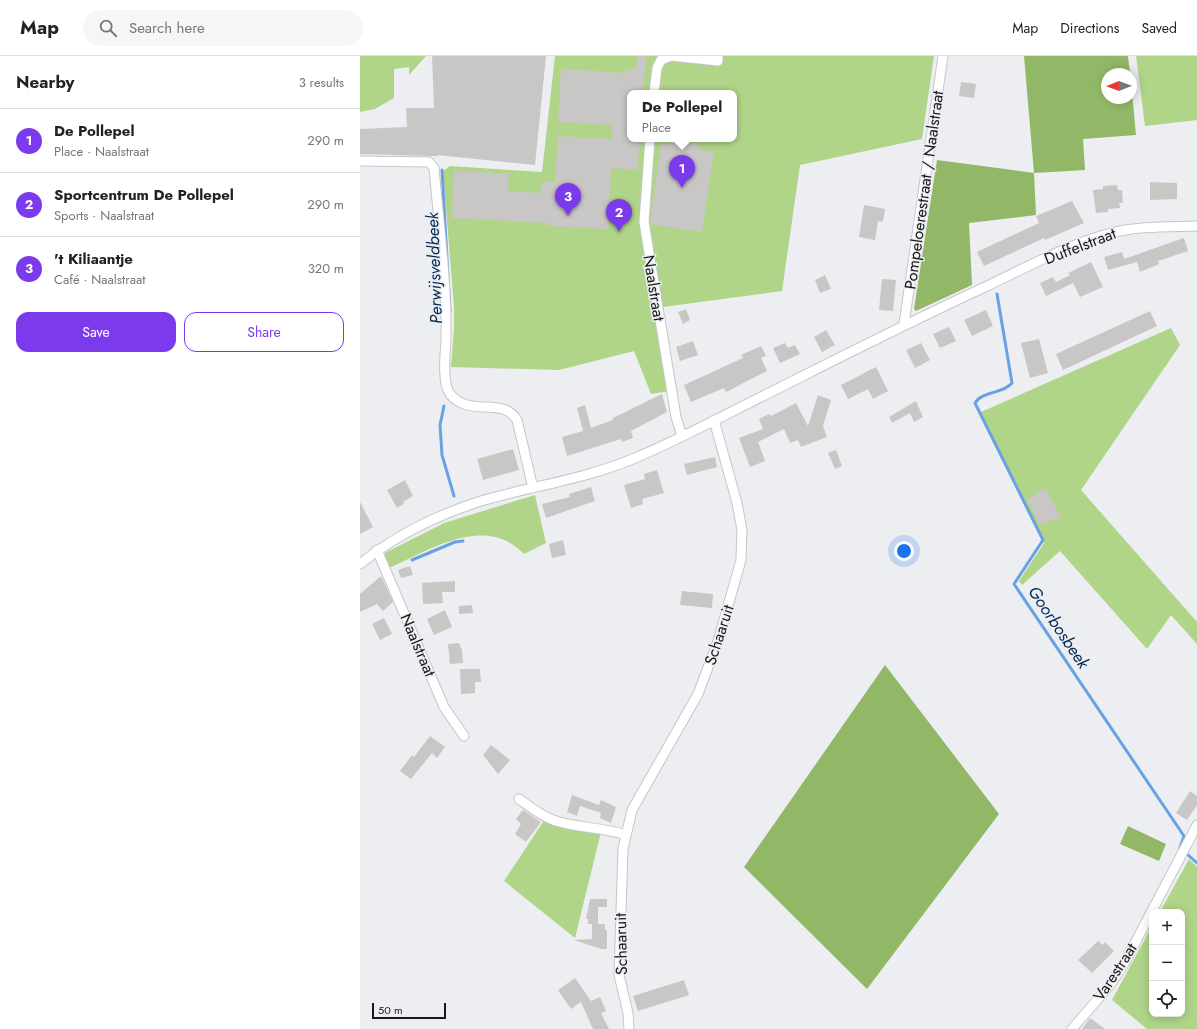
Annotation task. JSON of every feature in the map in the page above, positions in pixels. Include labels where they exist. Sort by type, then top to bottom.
[{"type":"street","points":[[654,90],[657,68],[661,60],[671,56],[718,62],[718,56]]},
{"type":"street","name":"Pompeloerestraat / Naalstraat","points":[[904,324],[943,56]]},
{"type":"street","name":"Naalstraat","points":[[650,142],[644,222],[676,417],[682,436]]},
{"type":"street","points":[[360,162],[429,162],[434,168],[445,292],[445,379],[449,394],[461,403],[478,407],[505,408],[512,412],[517,420],[533,488]]},
{"type":"street","name":"Duffelstraat","points":[[904,324],[1075,246],[1108,234],[1130,228],[1197,226]]},
{"type":"street","points":[[360,564],[377,550],[407,531],[440,516],[481,501],[595,472],[634,459],[904,324]]},
{"type":"street","name":"Schaaruit","points":[[629,1029],[628,1013],[619,975],[620,889],[623,849],[626,835],[632,810],[698,694],[718,641],[741,560],[742,530],[714,420]]},
{"type":"street","name":"Naalstraat","points":[[377,550],[444,707],[464,736]]},
{"type":"street","points":[[519,799],[534,811],[554,820],[594,826],[626,835]]},
{"type":"street","name":"Varestraat","points":[[1072,1029],[1110,985],[1124,964],[1197,825]]},
{"type":"green space","points":[[360,56],[426,56],[409,75],[409,67],[394,69],[394,98],[375,109],[360,112]]},
{"type":"green space","points":[[555,56],[934,56],[922,139],[800,165],[782,291],[663,307],[676,390],[651,394],[634,351],[559,370],[451,367],[454,307],[443,171],[450,166],[542,172]]},
{"type":"green space","points":[[1024,56],[1128,56],[1129,68],[1101,68],[1101,104],[1133,104],[1136,135],[1083,139],[1085,170],[1034,173]]},
{"type":"green space","points":[[1136,56],[1197,56],[1197,120],[1145,126]]},
{"type":"green space","points":[[937,160],[1034,173],[1036,215],[969,223],[972,285],[916,311],[914,309]]},
{"type":"green space","points":[[1171,328],[1180,345],[1081,490],[1197,622],[1197,644],[1171,615],[1147,649],[1060,551],[1022,585],[1019,581],[1044,543],[981,412]]},
{"type":"green space","points":[[535,495],[546,543],[524,554],[509,542],[492,536],[475,536],[457,539],[439,545],[389,568],[384,558],[385,553],[444,523]]},
{"type":"green space","points":[[885,665],[999,814],[867,989],[744,867]]},
{"type":"green space","points":[[545,819],[601,832],[575,938],[504,881]]},
{"type":"green space","points":[[1128,826],[1166,844],[1159,861],[1120,844]]},
{"type":"green space","points":[[1189,859],[1197,867],[1197,1029],[1147,1029],[1112,1000],[1149,932],[1149,1017],[1185,1017],[1185,909],[1162,909]]},
{"type":"building","points":[[432,56],[546,56],[535,165],[437,155],[438,156],[360,154],[360,129],[407,127],[406,108],[434,108]]},
{"type":"building","points":[[637,56],[646,56],[643,90],[627,90],[627,142],[640,142],[637,170],[611,168],[608,229],[547,226],[547,223],[452,218],[454,171],[509,174],[508,191],[541,193],[542,182],[555,182],[558,136],[612,139],[612,125],[558,122],[561,69],[626,73],[626,69],[636,70]]},
{"type":"building","points":[[961,82],[976,84],[974,98],[959,96]]},
{"type":"building","points":[[671,142],[678,142],[700,145],[699,150],[714,152],[702,232],[650,224],[661,144],[670,145]]},
{"type":"building","points":[[1150,182],[1177,183],[1177,199],[1150,200]]},
{"type":"building","points":[[1117,185],[1118,190],[1122,190],[1123,203],[1119,203],[1120,208],[1108,209],[1108,212],[1096,213],[1093,190],[1103,189],[1103,186]]},
{"type":"building","points":[[1072,201],[1084,223],[1045,240],[1044,238],[984,266],[977,252],[1039,223],[1036,216]]},
{"type":"building","points":[[864,205],[885,209],[883,222],[878,221],[875,240],[859,237]]},
{"type":"building","points":[[1184,238],[1188,251],[1158,261],[1159,264],[1140,272],[1137,262],[1108,270],[1104,257],[1122,252],[1124,259]]},
{"type":"building","points":[[1091,262],[1103,287],[1080,297],[1073,283],[1046,296],[1040,283],[1053,277],[1056,282],[1070,275],[1068,273]]},
{"type":"building","points":[[825,275],[831,289],[820,293],[815,280]]},
{"type":"building","points":[[882,279],[896,280],[893,311],[879,310]]},
{"type":"building","points":[[686,309],[690,320],[683,324],[678,312]]},
{"type":"building","points":[[986,310],[993,326],[972,336],[964,320]]},
{"type":"building","points":[[1150,311],[1157,326],[1063,370],[1056,354]]},
{"type":"building","points":[[949,327],[956,341],[940,348],[933,334]]},
{"type":"building","points":[[826,330],[835,345],[822,352],[814,337]]},
{"type":"building","points":[[1039,339],[1048,373],[1030,378],[1021,343]]},
{"type":"building","points":[[693,341],[698,355],[680,361],[676,347]]},
{"type":"building","points":[[785,343],[788,348],[795,345],[800,354],[780,363],[773,348]]},
{"type":"building","points":[[921,343],[930,360],[915,368],[906,350]]},
{"type":"building","points":[[761,346],[766,356],[761,358],[767,371],[726,392],[724,388],[691,402],[684,385],[743,358],[741,355]]},
{"type":"building","points":[[876,367],[888,391],[873,399],[868,389],[848,399],[841,385]]},
{"type":"building","points":[[662,394],[667,412],[631,431],[633,438],[622,442],[621,439],[567,456],[562,437],[583,431],[577,408],[585,405],[591,428],[613,420],[613,418]]},
{"type":"building","points":[[818,395],[831,400],[823,426],[827,437],[801,447],[798,440],[790,443],[784,429],[758,442],[765,461],[750,467],[739,438],[763,429],[759,419],[769,414],[771,416],[796,403],[808,426]]},
{"type":"building","points":[[916,401],[923,417],[914,422],[910,413],[892,423],[889,417]]},
{"type":"building","points":[[513,449],[519,470],[483,480],[477,459]]},
{"type":"building","points":[[836,450],[842,466],[835,469],[828,453]]},
{"type":"building","points":[[715,457],[717,467],[687,475],[684,464]]},
{"type":"building","points":[[657,470],[664,493],[642,499],[643,504],[631,508],[624,485],[645,479],[644,474]]},
{"type":"building","points":[[405,480],[413,496],[397,508],[387,490]]},
{"type":"building","points":[[591,487],[595,501],[546,518],[542,504],[570,497],[569,494]]},
{"type":"building","points":[[1046,489],[1061,517],[1040,525],[1027,499]]},
{"type":"building","points":[[360,502],[373,527],[360,534]]},
{"type":"building","points":[[563,540],[566,555],[552,558],[549,544]]},
{"type":"building","points":[[410,566],[413,575],[401,578],[398,570]]},
{"type":"building","points":[[381,576],[393,602],[383,611],[377,604],[360,612],[360,594]]},
{"type":"building","points":[[455,581],[455,592],[442,592],[443,603],[423,604],[422,583]]},
{"type":"building","points":[[682,591],[713,594],[712,608],[680,605]]},
{"type":"building","points":[[472,605],[473,613],[459,614],[459,606]]},
{"type":"building","points":[[445,610],[452,627],[434,635],[427,619]]},
{"type":"building","points":[[384,618],[392,634],[380,640],[372,624]]},
{"type":"building","points":[[459,643],[462,650],[463,663],[450,664],[448,644]]},
{"type":"building","points":[[460,669],[480,669],[481,682],[475,682],[475,693],[461,694]]},
{"type":"building","points":[[430,736],[445,747],[437,758],[432,753],[411,779],[400,771],[412,755],[414,757]]},
{"type":"building","points":[[491,745],[510,760],[498,774],[483,755]]},
{"type":"building","points":[[1190,791],[1197,796],[1197,805],[1187,820],[1176,813]]},
{"type":"building","points":[[572,795],[599,805],[601,800],[616,807],[611,823],[600,818],[601,813],[580,806],[577,816],[567,812]]},
{"type":"building","points":[[523,810],[541,822],[526,842],[515,834],[521,824],[516,819]]},
{"type":"building","points":[[590,899],[607,899],[607,907],[598,907],[598,924],[605,924],[605,930],[607,930],[607,949],[601,949],[574,940],[592,939],[592,924],[588,924],[588,919],[586,919]]},
{"type":"building","points":[[1098,941],[1103,945],[1105,942],[1114,951],[1092,973],[1078,960]]},
{"type":"building","points":[[575,978],[591,1001],[600,997],[606,1011],[601,1013],[609,1029],[593,1029],[581,1002],[571,1009],[558,990]]},
{"type":"building","points":[[684,980],[689,995],[638,1011],[633,996]]},
{"type":"building","points":[[1090,1018],[1105,1029],[1082,1029]]},
{"type":"waterway","name":"Perwijsveldbeek","points":[[442,170],[450,312]]},
{"type":"waterway","name":"Goorbosbeek","points":[[997,294],[1012,383],[1008,387],[982,396],[975,403],[1043,540],[1014,584],[1184,836],[1180,848]]},
{"type":"waterway","name":"Perwijsveldbeek","points":[[444,406],[440,425],[442,455],[454,496]]},
{"type":"waterway","name":"Perwijsveldbeek","points":[[412,560],[455,542],[463,541]]},
{"type":"waterway","name":"Goorbosbeek","points":[[1187,854],[1197,863]]},
{"type":"place","name":"De Pollepel","points":[[682,188]]},
{"type":"place","name":"'t Kiliaantje","points":[[568,216]]},
{"type":"place","name":"Sportcentrum De Pollepel","points":[[619,232]]}]
